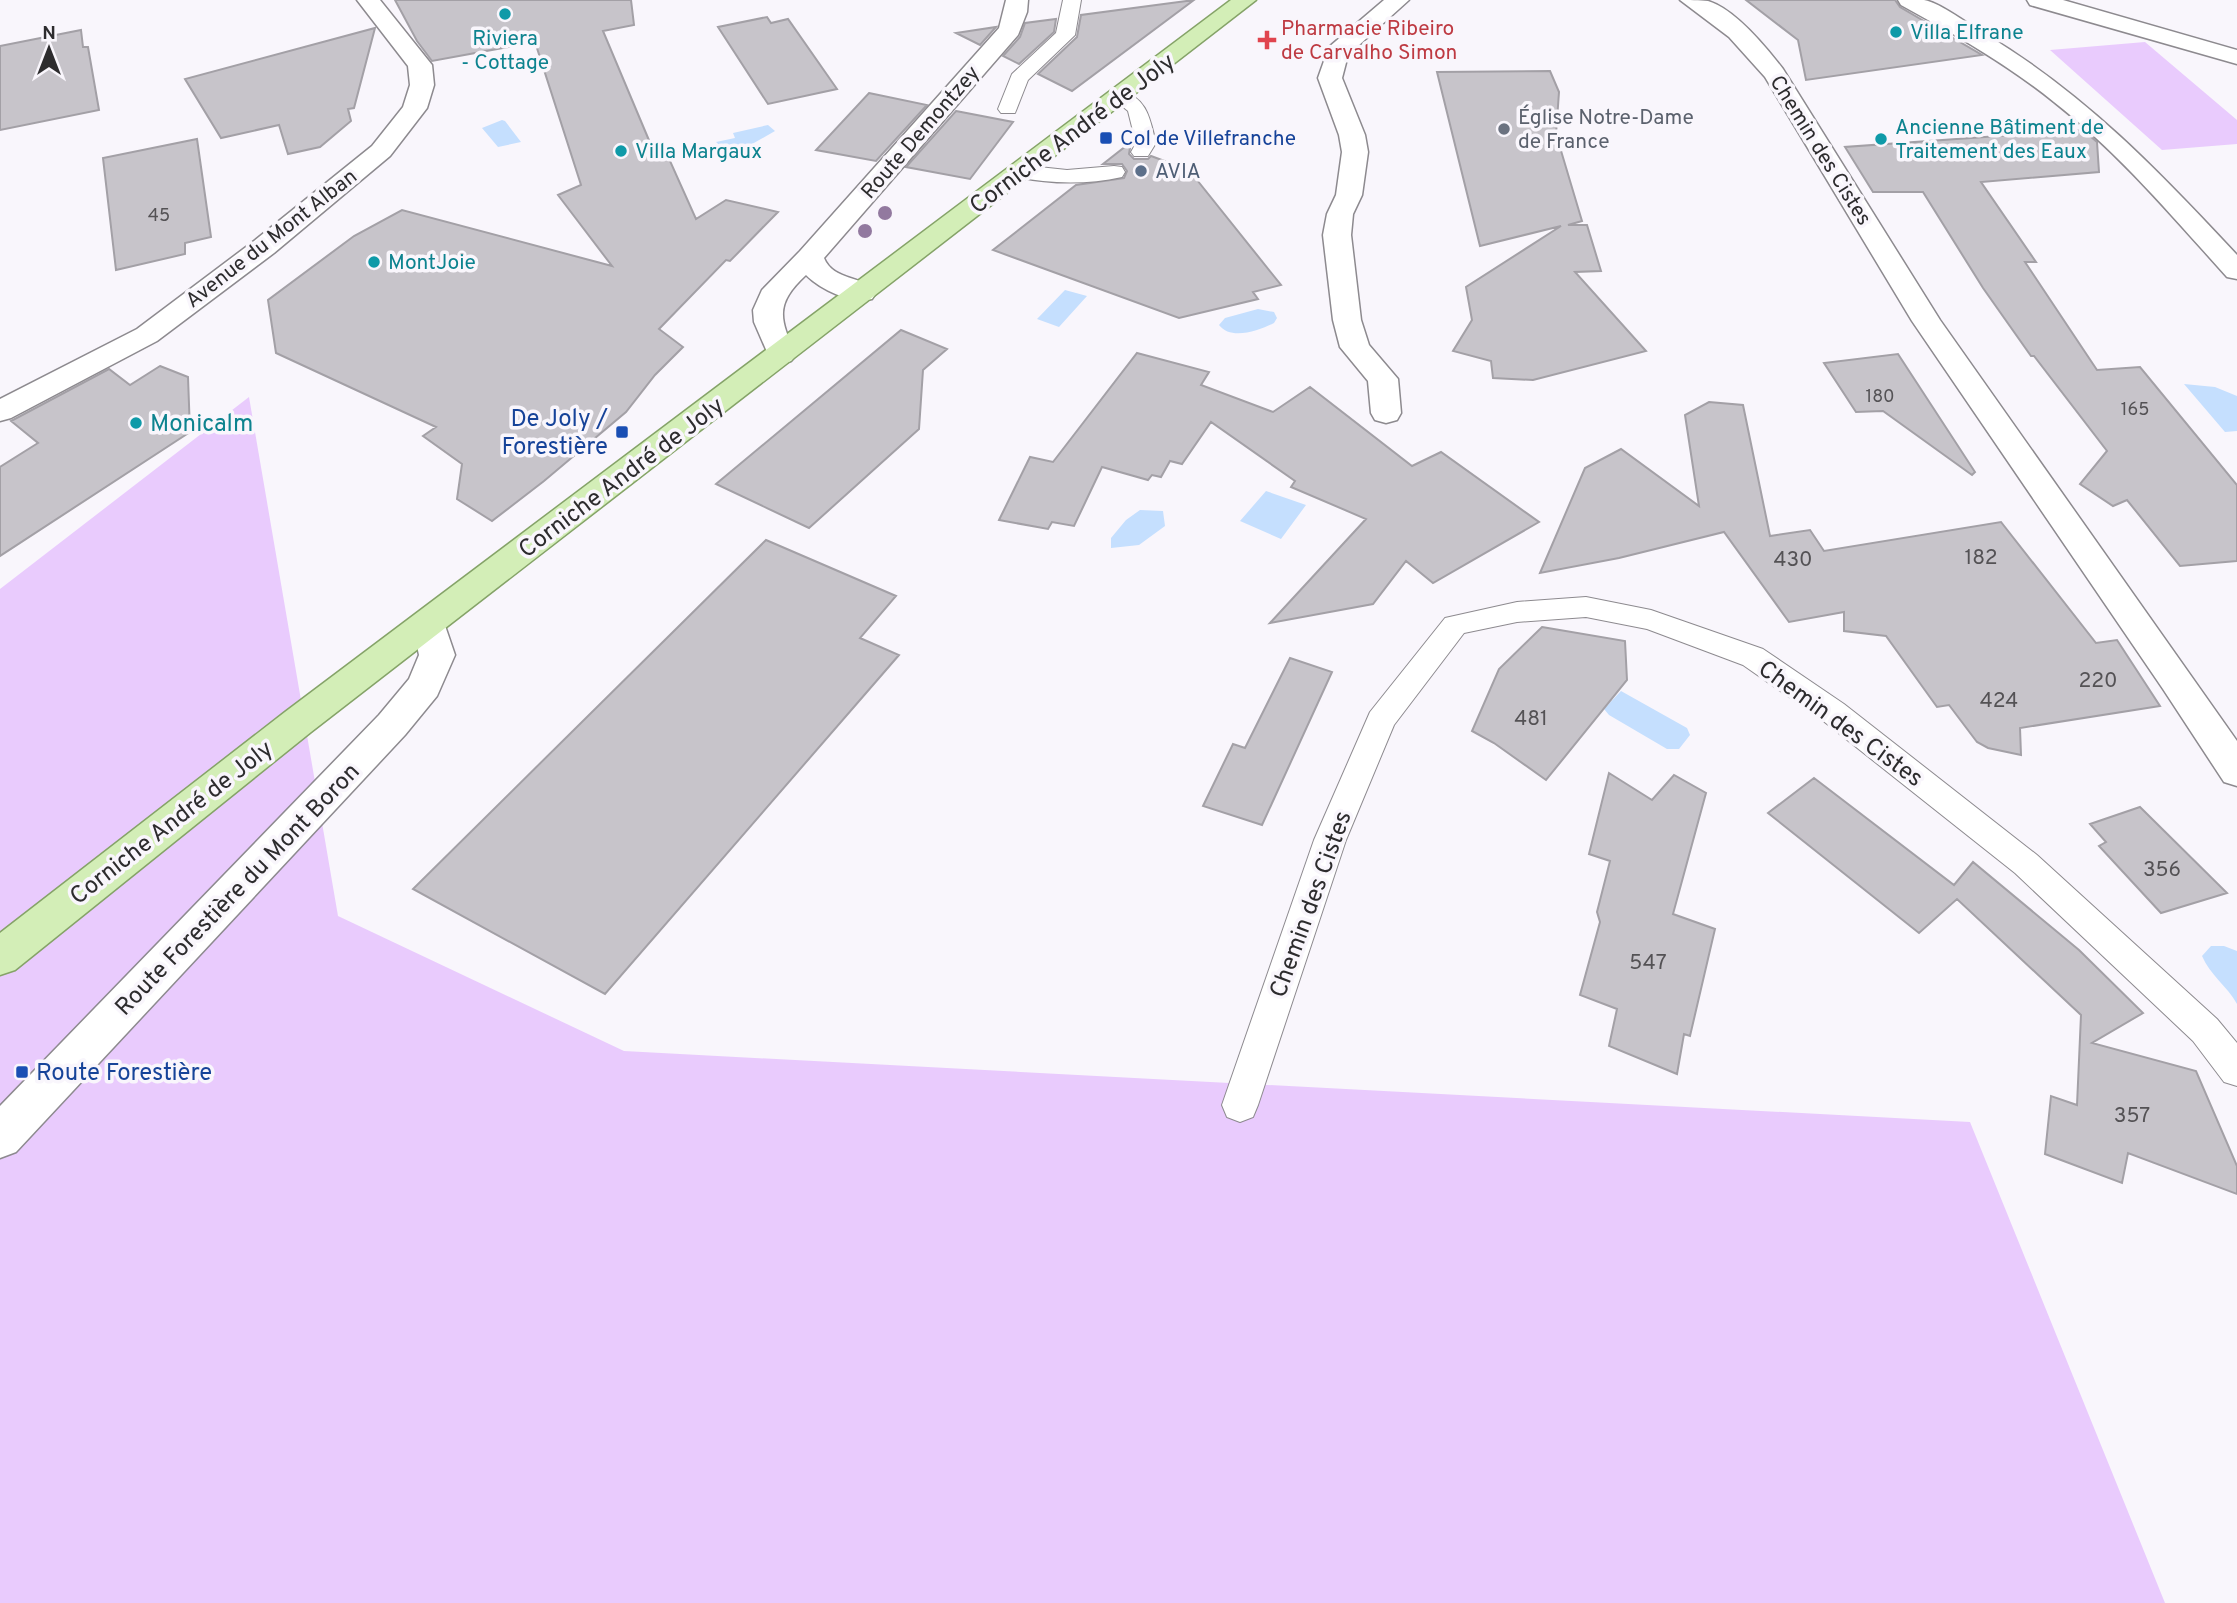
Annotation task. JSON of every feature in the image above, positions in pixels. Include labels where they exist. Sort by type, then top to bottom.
[{"type":"main road","name":"Corniche André de Joly","points":[[0,957],[298,722],[1245,0]]},
{"type":"street","name":"Avenue du Mont Alban","points":[[0,411],[147,335],[264,247],[381,151],[415,108],[422,85],[420,65],[368,0]]},
{"type":"street","name":"Route Demontzey","points":[[781,355],[768,329],[770,301],[776,287],[810,257],[1010,30],[1017,0]]},
{"type":"street","points":[[1387,413],[1383,379],[1355,347],[1347,320],[1337,235],[1340,214],[1349,195],[1355,152],[1352,135],[1330,78],[1337,52],[1398,0]]},
{"type":"street","name":"Chemin des Cistes","points":[[1691,0],[1727,20],[1748,40],[1776,74],[1926,321],[2176,678],[2237,771]]},
{"type":"street","points":[[1909,0],[1968,33],[2062,96],[2133,158],[2237,271]]},
{"type":"street","points":[[2038,0],[2237,57]]},
{"type":"street","points":[[810,257],[819,274],[862,293]]},
{"type":"street","name":"Route Forestière du Mont Boron","points":[[0,1137],[392,725],[424,686],[437,655],[429,623]]},
{"type":"lane","points":[[1008,108],[1018,78],[1065,35],[1072,0]]},
{"type":"lane","points":[[1121,97],[1137,108],[1146,143],[1141,152]]},
{"type":"lane","points":[[1020,171],[1084,177],[1114,172]]},
{"type":"lane","name":"Chemin des Cistes","points":[[1240,1105],[1330,840],[1381,720],[1455,625],[1517,612],[1586,607],[1651,620],[1753,657],[1833,712],[2026,864],[2205,1030],[2237,1070]]},
{"type":"shaded area","points":[[2145,42],[2237,120],[2237,144],[2162,150],[2050,50]]},
{"type":"shaded area","points":[[249,397],[338,916],[624,1051],[1970,1122],[2165,1603],[0,1603],[0,589]]},
{"type":"water","points":[[502,120],[521,142],[498,147],[482,128]]},
{"type":"water","points":[[768,125],[775,131],[731,156],[716,142],[735,138],[733,133]]},
{"type":"water","points":[[1065,290],[1087,296],[1059,327],[1037,319]]},
{"type":"water","points":[[1258,309],[1274,312],[1277,318],[1274,323],[1246,333],[1224,330],[1219,325],[1225,318]]},
{"type":"water","points":[[2184,384],[2215,387],[2237,396],[2237,431],[2225,432]]},
{"type":"water","points":[[1266,491],[1306,505],[1281,539],[1240,521]]},
{"type":"water","points":[[1140,510],[1163,511],[1165,526],[1139,545],[1111,548],[1111,538],[1126,520]]},
{"type":"water","points":[[1621,691],[1687,728],[1690,735],[1679,749],[1667,749],[1609,715],[1604,709]]},
{"type":"water","points":[[2211,946],[2224,946],[2237,951],[2237,1004],[2202,956]]},
{"type":"building","points":[[395,0],[631,0],[634,25],[603,31],[651,145],[662,143],[696,219],[726,200],[778,212],[730,261],[726,260],[659,329],[683,347],[655,375],[626,412],[492,521],[457,499],[462,464],[423,436],[436,427],[276,353],[268,300],[354,236],[402,210],[612,266],[558,195],[581,185],[535,42],[432,61],[417,41]]},
{"type":"building","points":[[1194,0],[1072,91],[1038,74],[1077,37],[1081,15]]},
{"type":"building","points":[[1746,0],[1895,0],[1900,7],[1982,55],[1806,80],[1798,40]]},
{"type":"building","points":[[767,17],[771,23],[788,19],[837,89],[768,104],[718,27]]},
{"type":"building","points":[[1056,19],[1054,32],[1019,64],[1003,56],[1020,37],[1025,23]]},
{"type":"building","points":[[996,27],[980,45],[956,33]]},
{"type":"building","points":[[375,28],[354,108],[348,109],[351,121],[320,147],[288,154],[279,125],[221,138],[185,79]]},
{"type":"building","points":[[81,30],[83,47],[88,47],[99,110],[0,130],[0,46]]},
{"type":"building","points":[[1550,71],[1559,92],[1556,134],[1582,221],[1568,225],[1587,225],[1601,271],[1575,272],[1646,351],[1533,380],[1493,378],[1491,361],[1453,351],[1472,320],[1466,287],[1561,226],[1480,246],[1437,72]]},
{"type":"building","points":[[869,93],[927,105],[876,161],[816,150]]},
{"type":"building","points":[[956,111],[1013,122],[970,179],[906,167]]},
{"type":"building","points":[[2083,130],[2097,142],[2099,172],[1981,182],[2036,262],[2025,262],[2097,370],[2140,367],[2237,485],[2237,561],[2180,566],[2127,500],[2113,506],[2080,484],[2107,451],[2034,356],[2031,356],[1983,288],[1923,192],[1873,192],[1845,147]]},
{"type":"building","points":[[197,139],[211,237],[185,243],[185,254],[116,270],[103,158]]},
{"type":"building","points":[[1126,146],[1130,148],[1129,154],[1134,159],[1148,159],[1151,156],[1189,170],[1281,285],[1253,292],[1258,299],[1179,318],[993,250],[1076,185],[1124,178],[1127,171],[1122,164],[1103,164]]},
{"type":"building","points":[[901,330],[947,349],[923,370],[919,429],[809,528],[716,484]]},
{"type":"building","points":[[1137,353],[1209,372],[1201,385],[1273,412],[1310,387],[1412,466],[1441,452],[1539,522],[1433,583],[1406,561],[1373,604],[1270,623],[1366,519],[1291,487],[1295,481],[1211,422],[1182,464],[1170,461],[1161,477],[1152,475],[1148,480],[1102,467],[1074,526],[1052,522],[1048,529],[999,520],[1030,457],[1053,462]]},
{"type":"building","points":[[1898,354],[1975,472],[1972,475],[1883,411],[1856,412],[1824,363]]},
{"type":"building","name":"Monicalm","points":[[160,366],[188,377],[190,432],[0,556],[0,467],[38,443],[11,421],[109,369],[130,385]]},
{"type":"building","points":[[1709,402],[1743,405],[1770,536],[1810,530],[1824,551],[2001,522],[2096,643],[2117,640],[2160,706],[2020,728],[2021,755],[1988,748],[1977,742],[1949,705],[1937,707],[1886,636],[1844,631],[1844,612],[1789,622],[1724,532],[1619,558],[1540,573],[1585,468],[1621,449],[1699,506],[1685,415]]},
{"type":"building","points":[[766,540],[896,596],[860,638],[899,655],[605,994],[413,889]]},
{"type":"building","points":[[1542,627],[1625,641],[1627,680],[1546,780],[1494,743],[1472,731],[1499,669]]},
{"type":"building","points":[[1290,658],[1332,672],[1262,825],[1203,806],[1233,744],[1245,748]]},
{"type":"building","points":[[1609,773],[1652,800],[1674,775],[1706,793],[1673,914],[1715,929],[1690,1036],[1684,1034],[1677,1074],[1609,1046],[1617,1009],[1580,995],[1600,922],[1597,912],[1610,861],[1589,854]]},
{"type":"building","points":[[1814,778],[1954,885],[1973,862],[2079,950],[2143,1013],[2092,1043],[2196,1071],[2237,1166],[2237,1194],[2128,1153],[2122,1183],[2045,1154],[2051,1096],[2077,1105],[2081,1015],[1957,899],[1919,933],[1768,813]]},
{"type":"building","points":[[2140,807],[2227,893],[2161,913],[2099,846],[2106,842],[2090,824]]},
{"type":"place","name":"Riviera - Cottage","points":[[505,14]]},
{"type":"place","name":"Villa Elfrane","points":[[1896,32]]},
{"type":"place","name":"Pharmacie Ribeiro de Carvalho Simon","points":[[1267,40]]},
{"type":"place","name":"Église Notre-Dame de France","points":[[1504,129]]},
{"type":"place","name":"Col de Villefranche","points":[[1106,138]]},
{"type":"place","name":"Ancienne Bâtiment de Traitement des Eaux","points":[[1881,139]]},
{"type":"place","name":"Villa Margaux","points":[[621,151]]},
{"type":"place","name":"AVIA","points":[[1141,171]]},
{"type":"place","name":"MontJoie","points":[[374,262]]},
{"type":"place","name":"Monicalm","points":[[136,423]]},
{"type":"place","name":"De Joly / Forestière","points":[[622,432]]},
{"type":"place","name":"Route Forestière","points":[[22,1072]]}]
